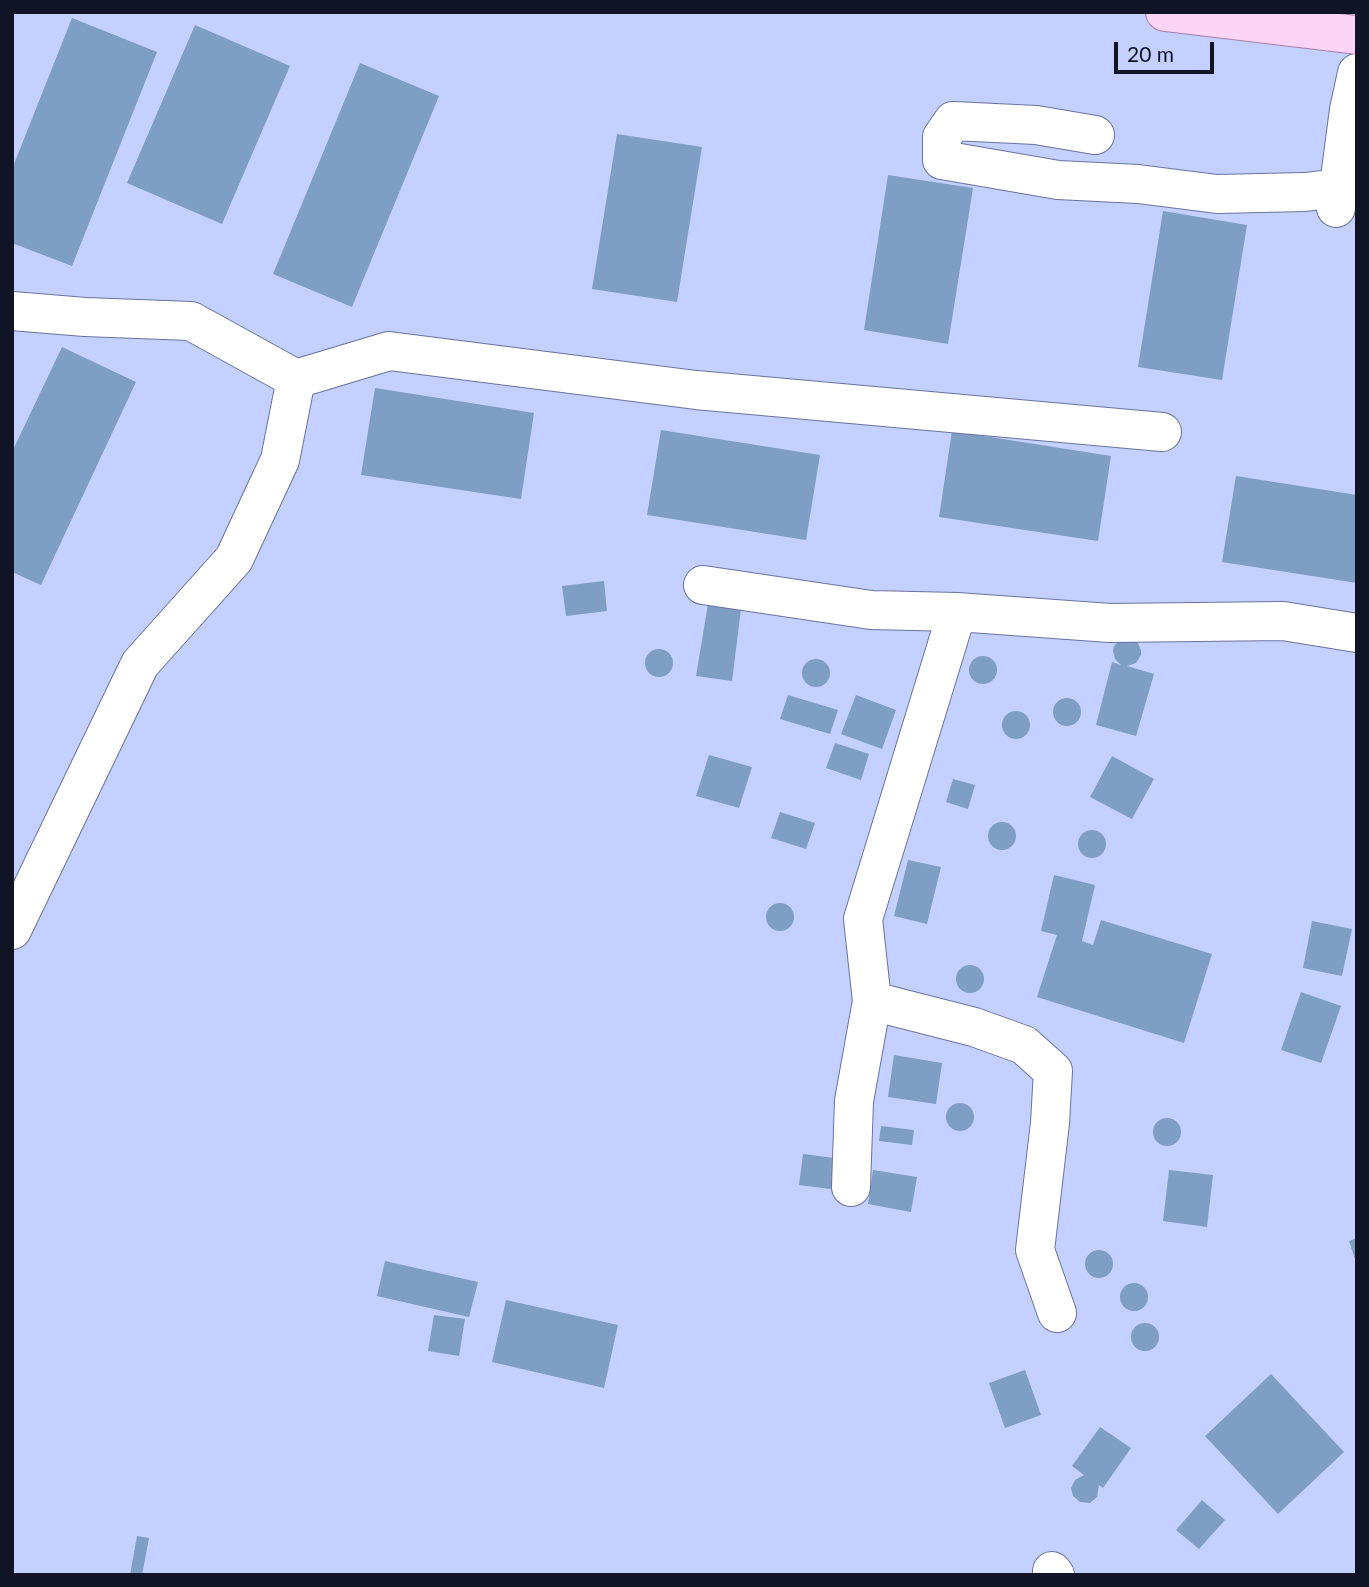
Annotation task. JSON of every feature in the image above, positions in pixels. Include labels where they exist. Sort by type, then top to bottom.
[{"type":"main road","points":[[1165,12],[1357,35]]},
{"type":"street","points":[[1095,135],[1036,125],[953,121],[942,137],[942,160],[1058,180],[1138,184],[1217,194],[1344,193],[1349,110],[1357,73]]},
{"type":"street","points":[[12,312],[191,321],[296,379],[389,351],[696,390],[1162,432]]},
{"type":"street","points":[[12,930],[140,664],[234,559],[280,460],[296,379]]},
{"type":"street","points":[[703,585],[871,610],[957,612],[1110,623],[1283,621],[1357,633]]},
{"type":"street","points":[[851,1187],[854,1101],[872,1001],[863,919],[957,612]]},
{"type":"street","points":[[872,1001],[974,1027],[1024,1045],[1053,1071],[1035,1250],[1056,1312]]},
{"type":"building","points":[[72,18],[157,52],[72,266],[12,243],[12,169]]},
{"type":"building","points":[[195,25],[290,66],[222,224],[127,183]]},
{"type":"building","points":[[360,63],[439,96],[352,307],[273,274]]},
{"type":"building","points":[[617,134],[702,147],[677,302],[592,289]]},
{"type":"building","points":[[888,175],[973,188],[948,344],[864,330]]},
{"type":"building","points":[[1163,211],[1247,225],[1222,380],[1138,367]]},
{"type":"building","points":[[62,347],[136,382],[41,585],[12,572],[12,452]]},
{"type":"building","points":[[375,388],[534,413],[521,499],[361,475]]},
{"type":"building","points":[[661,430],[820,455],[806,540],[647,515]]},
{"type":"building","points":[[952,431],[1111,456],[1098,541],[939,517]]},
{"type":"building","points":[[1236,476],[1357,495],[1357,583],[1222,562]]},
{"type":"building","points":[[604,581],[607,611],[566,616],[562,586]]},
{"type":"building","points":[[708,604],[741,609],[732,681],[696,676]]},
{"type":"building","points":[[1120,640],[1137,641],[1141,650],[1136,663],[1127,666],[1154,674],[1136,736],[1096,725],[1112,662],[1121,665],[1115,659],[1113,651]]},
{"type":"building","points":[[659,649],[669,653],[673,663],[669,673],[659,677],[649,673],[645,663],[649,653]]},
{"type":"building","points":[[983,656],[993,660],[997,670],[993,680],[983,684],[973,680],[969,670],[973,660]]},
{"type":"building","points":[[816,659],[826,663],[830,673],[826,683],[816,687],[806,683],[802,673],[806,663]]},
{"type":"building","points":[[788,695],[838,710],[830,734],[780,719]]},
{"type":"building","points":[[856,695],[896,710],[882,749],[841,734]]},
{"type":"building","points":[[1067,698],[1077,702],[1081,712],[1077,722],[1067,726],[1057,722],[1053,712],[1057,702]]},
{"type":"building","points":[[1016,711],[1026,715],[1030,725],[1026,735],[1016,739],[1006,735],[1002,725],[1006,715]]},
{"type":"building","points":[[835,743],[869,754],[861,780],[826,768]]},
{"type":"building","points":[[709,755],[752,767],[739,808],[696,796]]},
{"type":"building","points":[[1112,756],[1154,779],[1132,819],[1090,797]]},
{"type":"building","points":[[953,779],[975,785],[968,809],[946,802]]},
{"type":"building","points":[[780,812],[815,823],[806,849],[771,838]]},
{"type":"building","points":[[1002,822],[1012,826],[1016,836],[1012,846],[1002,850],[992,846],[988,836],[992,826]]},
{"type":"building","points":[[1092,830],[1102,834],[1106,844],[1102,854],[1092,858],[1082,854],[1078,844],[1082,834]]},
{"type":"building","points":[[908,860],[941,867],[927,924],[894,916]]},
{"type":"building","points":[[1054,875],[1095,885],[1082,941],[1093,945],[1101,920],[1212,954],[1184,1043],[1037,997],[1057,935],[1041,931]]},
{"type":"building","points":[[780,903],[790,907],[794,917],[790,927],[780,931],[770,927],[766,917],[770,907]]},
{"type":"building","points":[[1312,921],[1352,929],[1342,976],[1303,968]]},
{"type":"building","points":[[970,965],[980,969],[984,979],[980,989],[970,993],[960,989],[956,979],[960,969]]},
{"type":"building","points":[[1301,992],[1341,1006],[1321,1063],[1281,1050]]},
{"type":"building","points":[[894,1055],[942,1063],[936,1104],[888,1097]]},
{"type":"building","points":[[960,1103],[970,1107],[974,1117],[970,1127],[960,1131],[950,1127],[946,1117],[950,1107]]},
{"type":"building","points":[[1167,1118],[1177,1122],[1181,1132],[1177,1142],[1167,1146],[1157,1142],[1153,1132],[1157,1122]]},
{"type":"building","points":[[881,1126],[914,1130],[912,1145],[879,1141]]},
{"type":"building","points":[[803,1154],[842,1159],[838,1190],[799,1185]]},
{"type":"building","points":[[873,1170],[917,1177],[911,1212],[868,1204]]},
{"type":"building","points":[[1169,1170],[1213,1175],[1207,1227],[1163,1221]]},
{"type":"building","points":[[1357,1238],[1357,1262],[1356,1262],[1349,1241]]},
{"type":"building","points":[[1099,1250],[1109,1254],[1113,1264],[1109,1274],[1099,1278],[1089,1274],[1085,1264],[1089,1254]]},
{"type":"building","points":[[385,1261],[478,1282],[469,1317],[377,1296]]},
{"type":"building","points":[[1134,1283],[1144,1287],[1148,1297],[1144,1307],[1134,1311],[1124,1307],[1120,1297],[1124,1287]]},
{"type":"building","points":[[506,1300],[618,1325],[604,1388],[492,1362]]},
{"type":"building","points":[[434,1315],[465,1319],[459,1356],[428,1351]]},
{"type":"building","points":[[1145,1323],[1155,1327],[1159,1337],[1155,1347],[1145,1351],[1135,1347],[1131,1337],[1135,1327]]},
{"type":"building","points":[[1025,1370],[1041,1415],[1005,1428],[989,1383]]},
{"type":"building","points":[[1271,1374],[1344,1452],[1278,1514],[1205,1436]]},
{"type":"building","points":[[1100,1427],[1131,1448],[1103,1488],[1099,1485],[1097,1497],[1090,1503],[1080,1502],[1073,1496],[1071,1488],[1075,1480],[1084,1475],[1072,1466]]},
{"type":"building","points":[[1202,1500],[1225,1520],[1199,1549],[1176,1530]]},
{"type":"building","points":[[137,1536],[149,1538],[142,1575],[130,1575]]}]
